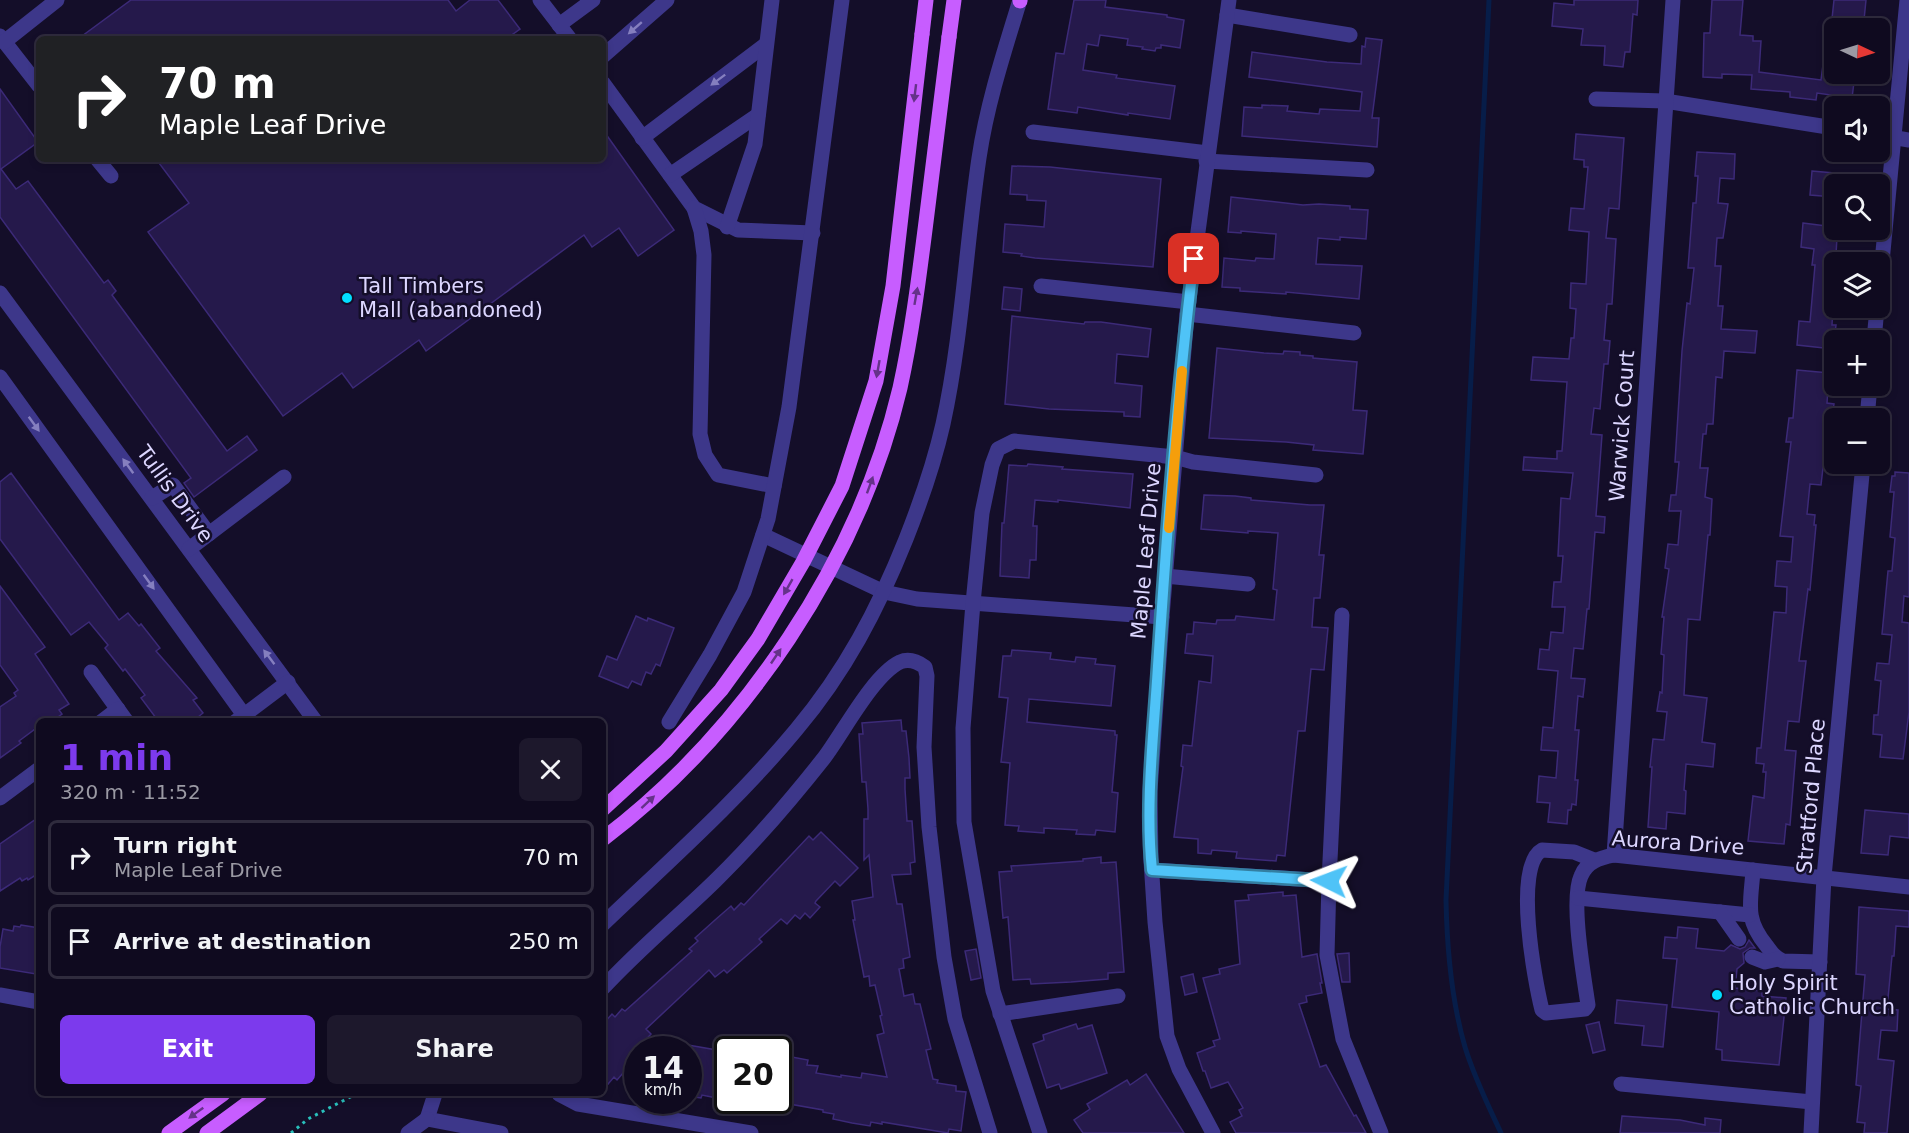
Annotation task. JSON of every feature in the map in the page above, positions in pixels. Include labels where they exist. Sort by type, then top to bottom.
[{"type":"main road","points":[[606,806],[666,751],[721,690],[758,639],[842,486],[876,381],[893,286],[926,0]]},
{"type":"main road","points":[[606,837],[637,813],[692,761],[747,698],[799,621],[835,561],[860,510],[881,455],[900,388],[917,289],[954,0]]},
{"type":"main road","points":[[169,1133],[220,1096]]},
{"type":"main road","points":[[207,1133],[257,1096]]},
{"type":"street","points":[[540,0],[567,36]]},
{"type":"street","points":[[559,26],[593,0]]},
{"type":"street","points":[[606,53],[667,0]]},
{"type":"street","points":[[727,227],[755,144],[772,0]]},
{"type":"street","points":[[669,722],[715,647],[744,592],[763,535],[789,407],[842,0]]},
{"type":"street","points":[[606,921],[740,792],[797,729],[850,656],[884,592],[926,489],[943,424],[954,363],[979,155],[998,72],[1020,0]]},
{"type":"street","name":"Warwick Court","points":[[1614,855],[1673,0]]},
{"type":"street","points":[[1890,110],[1907,0]]},
{"type":"street","points":[[36,82],[2,39],[49,3]]},
{"type":"street","points":[[1228,7],[1350,35]]},
{"type":"street","name":"Maple Leaf Drive","points":[[1213,1133],[1179,1069],[1167,1036],[1155,922],[1150,791],[1165,576],[1188,308],[1228,7]]},
{"type":"street","points":[[642,138],[765,45]]},
{"type":"street","points":[[606,87],[694,208],[701,231],[704,255],[700,434],[705,456],[718,475],[774,486]]},
{"type":"street","points":[[1596,99],[1665,101],[1824,126]]},
{"type":"street","points":[[670,175],[758,115]]},
{"type":"street","points":[[1033,132],[1207,157],[1367,170]]},
{"type":"street","points":[[1890,137],[1909,140]]},
{"type":"street","points":[[99,162],[111,176]]},
{"type":"street","points":[[1881,252],[1885,162]]},
{"type":"street","points":[[694,208],[727,227],[738,230],[813,233]]},
{"type":"street","points":[[1041,286],[1354,333]]},
{"type":"street","name":"Tullis Drive","points":[[0,293],[313,718]]},
{"type":"street","points":[[0,377],[242,718]]},
{"type":"street","points":[[1040,1133],[991,980],[964,822],[963,728],[973,603],[982,513],[992,465],[998,449],[1014,441],[1175,457],[1193,462],[1316,475]]},
{"type":"street","name":"Stratford Place","points":[[1811,1133],[1824,877],[1862,474]]},
{"type":"street","points":[[189,549],[284,477]]},
{"type":"street","points":[[152,498],[173,485],[209,534]]},
{"type":"street","points":[[763,535],[884,592],[973,603],[1162,617]]},
{"type":"street","points":[[1165,576],[1248,584]]},
{"type":"street","points":[[1342,615],[1327,956],[1343,1039],[1381,1133]]},
{"type":"street","points":[[606,985],[764,831],[824,757],[870,690],[888,671],[902,661],[916,661],[925,667],[927,676],[924,747],[928,816],[944,957],[955,1019],[990,1133]]},
{"type":"street","points":[[91,672],[122,715]]},
{"type":"street","points":[[244,718],[288,682]]},
{"type":"street","points":[[0,798],[36,771]]},
{"type":"street","name":"Aurora Drive","points":[[1594,860],[1581,876],[1578,898],[1579,944],[1588,1005],[1585,1009],[1546,1013],[1542,1010],[1528,922],[1532,863],[1542,850],[1574,852],[1594,860],[1614,855],[1909,887]]},
{"type":"street","points":[[1152,870],[1329,881]]},
{"type":"street","points":[[1753,870],[1750,915],[1753,927],[1778,959],[1820,962]]},
{"type":"street","points":[[1578,898],[1750,915]]},
{"type":"street","points":[[1720,912],[1739,939]]},
{"type":"street","points":[[1752,957],[1765,962],[1778,959]]},
{"type":"street","points":[[0,995],[36,1001]]},
{"type":"street","points":[[1000,1014],[1118,996]]},
{"type":"street","points":[[1621,1083],[1812,1102]]},
{"type":"street","points":[[408,1133],[427,1119],[434,1096]]},
{"type":"street","points":[[563,1096],[578,1104],[751,1133]]},
{"type":"street","points":[[427,1119],[501,1133]]},
{"type":"path","points":[[291,1133],[308,1119],[352,1096]]},
{"type":"building","points":[[131,0],[448,0],[456,11],[470,0],[498,0],[520,29],[510,36],[82,36]]},
{"type":"building","points":[[1074,0],[1106,0],[1105,7],[1167,15],[1167,17],[1184,20],[1180,48],[1161,45],[1161,48],[1156,48],[1155,51],[1142,49],[1143,47],[1127,45],[1128,39],[1100,35],[1098,46],[1087,44],[1083,70],[1117,75],[1116,78],[1175,86],[1170,119],[1078,107],[1077,113],[1048,109],[1056,53],[1064,54]]},
{"type":"building","points":[[1574,0],[1638,0],[1637,15],[1633,14],[1630,52],[1625,52],[1623,67],[1604,65],[1605,46],[1581,45],[1583,29],[1552,26],[1554,3],[1574,5]]},
{"type":"building","points":[[1712,0],[1743,0],[1740,35],[1753,36],[1753,41],[1761,41],[1759,72],[1821,80],[1824,57],[1824,84],[1854,84],[1852,96],[1817,93],[1816,100],[1790,97],[1790,92],[1751,89],[1752,75],[1722,74],[1722,78],[1703,77],[1704,33],[1710,33]]},
{"type":"building","points":[[1834,0],[1866,0],[1864,18],[1832,18]]},
{"type":"building","points":[[1366,38],[1382,40],[1372,118],[1379,118],[1377,147],[1242,136],[1244,107],[1288,106],[1287,111],[1319,114],[1320,109],[1360,111],[1362,92],[1249,77],[1252,52],[1361,64],[1362,46],[1365,47]]},
{"type":"building","points":[[0,89],[36,139],[36,143],[1,169],[16,189],[28,181],[104,283],[108,280],[116,291],[112,295],[227,451],[247,436],[257,450],[194,497],[184,483],[191,478],[0,217]]},
{"type":"building","name":"Tall Timbers Mall (abandoned)","points":[[606,134],[674,230],[638,256],[619,228],[592,247],[584,235],[426,351],[419,340],[353,388],[342,373],[283,416],[148,232],[189,203],[158,162],[606,162]]},
{"type":"building","points":[[1576,134],[1624,138],[1619,209],[1609,208],[1606,238],[1616,239],[1612,304],[1607,304],[1604,340],[1610,341],[1608,364],[1604,364],[1600,409],[1594,408],[1591,434],[1602,435],[1596,516],[1605,517],[1604,533],[1595,532],[1589,609],[1587,609],[1583,649],[1574,648],[1571,678],[1585,679],[1583,697],[1578,696],[1575,730],[1579,730],[1575,780],[1578,780],[1576,805],[1572,804],[1571,810],[1568,810],[1567,824],[1548,822],[1550,803],[1537,802],[1539,776],[1556,778],[1558,751],[1541,750],[1543,727],[1553,728],[1558,671],[1538,669],[1540,649],[1549,650],[1551,632],[1563,633],[1565,607],[1552,607],[1554,582],[1561,582],[1563,556],[1558,556],[1561,498],[1570,499],[1573,473],[1523,470],[1524,457],[1557,459],[1557,451],[1562,451],[1567,382],[1531,380],[1533,357],[1569,359],[1571,338],[1574,338],[1576,309],[1570,308],[1571,283],[1586,284],[1589,232],[1569,230],[1571,208],[1584,209],[1588,167],[1584,167],[1584,160],[1574,159]]},
{"type":"building","points":[[1697,152],[1735,154],[1734,179],[1720,178],[1718,203],[1728,204],[1723,238],[1717,238],[1715,266],[1721,266],[1718,306],[1723,306],[1721,329],[1757,331],[1755,353],[1724,351],[1722,378],[1716,377],[1713,424],[1707,424],[1706,434],[1703,434],[1700,468],[1708,468],[1705,497],[1712,499],[1710,535],[1708,535],[1700,620],[1688,619],[1684,695],[1707,698],[1702,742],[1715,744],[1713,767],[1686,764],[1685,814],[1667,812],[1666,829],[1648,827],[1652,767],[1650,767],[1653,739],[1664,740],[1667,712],[1657,711],[1660,692],[1662,693],[1664,655],[1661,654],[1664,617],[1662,617],[1669,569],[1665,568],[1668,544],[1678,545],[1681,511],[1669,511],[1671,495],[1676,495],[1679,462],[1675,462],[1682,351],[1687,303],[1690,304],[1694,268],[1688,268],[1693,203],[1696,203]]},
{"type":"building","points":[[1012,166],[1050,167],[1161,179],[1153,267],[1035,258],[1003,252],[1005,224],[1044,227],[1046,201],[1027,200],[1027,195],[1010,194]]},
{"type":"building","points":[[1812,171],[1834,173],[1824,174],[1824,196],[1810,195]]},
{"type":"building","points":[[1231,197],[1303,205],[1350,206],[1350,209],[1368,210],[1366,239],[1318,238],[1316,264],[1362,266],[1359,299],[1286,292],[1286,294],[1240,291],[1240,288],[1222,287],[1224,258],[1255,261],[1256,258],[1274,259],[1276,234],[1228,232]]},
{"type":"building","points":[[1803,223],[1824,226],[1824,240],[1837,240],[1836,252],[1824,252],[1824,318],[1832,318],[1832,325],[1836,325],[1835,330],[1824,330],[1824,348],[1797,345],[1799,321],[1810,322],[1815,265],[1812,265],[1814,249],[1801,247]]},
{"type":"building","points":[[1004,287],[1022,289],[1020,311],[1002,309]]},
{"type":"building","points":[[1012,316],[1084,324],[1085,322],[1101,322],[1151,329],[1148,357],[1117,354],[1115,383],[1142,386],[1140,417],[1124,416],[1124,412],[1049,409],[1005,404]]},
{"type":"building","points":[[1217,348],[1283,354],[1284,351],[1300,352],[1300,355],[1313,356],[1313,358],[1357,362],[1353,410],[1367,411],[1363,454],[1313,450],[1314,445],[1286,442],[1209,438]]},
{"type":"building","points":[[1797,370],[1824,373],[1824,396],[1827,396],[1827,403],[1834,404],[1833,408],[1824,408],[1824,459],[1821,485],[1810,484],[1807,514],[1815,515],[1814,525],[1816,525],[1810,590],[1808,589],[1799,661],[1806,661],[1799,722],[1788,721],[1785,750],[1796,751],[1790,825],[1786,824],[1784,844],[1748,841],[1753,796],[1764,798],[1766,772],[1763,772],[1764,764],[1756,763],[1757,748],[1761,748],[1774,612],[1786,613],[1787,587],[1775,586],[1777,561],[1791,562],[1793,537],[1780,536],[1791,442],[1786,442],[1789,418],[1793,418]]},
{"type":"building","points":[[1028,464],[1133,474],[1130,508],[1058,500],[1058,502],[1035,500],[1033,526],[1037,526],[1036,560],[1030,560],[1029,578],[1000,576],[1002,523],[1004,523],[1009,465],[1027,466]]},
{"type":"building","points":[[1895,472],[1909,473],[1909,597],[1904,596],[1902,622],[1909,623],[1909,712],[1903,759],[1880,757],[1882,735],[1873,734],[1874,715],[1878,715],[1881,681],[1875,680],[1877,663],[1889,664],[1892,635],[1882,634],[1888,571],[1892,571],[1895,538],[1890,537],[1894,492],[1890,492],[1892,476],[1895,476]]},
{"type":"building","points":[[11,473],[119,620],[128,613],[139,626],[141,624],[160,648],[156,651],[197,698],[193,700],[203,713],[197,718],[156,718],[141,698],[145,695],[105,648],[108,645],[89,622],[71,635],[0,539],[0,482]]},
{"type":"building","points":[[1204,495],[1324,505],[1319,555],[1324,555],[1320,598],[1314,598],[1312,627],[1328,628],[1324,670],[1311,669],[1305,731],[1298,731],[1285,856],[1277,855],[1276,861],[1236,858],[1237,852],[1212,850],[1211,854],[1198,853],[1198,839],[1174,837],[1183,767],[1181,766],[1183,745],[1192,746],[1199,681],[1211,683],[1213,656],[1185,653],[1187,634],[1193,634],[1194,622],[1216,624],[1217,620],[1235,620],[1236,616],[1274,620],[1277,590],[1273,589],[1278,533],[1201,529]]},
{"type":"building","points":[[0,586],[45,647],[35,654],[69,704],[59,710],[62,714],[56,718],[36,718],[36,728],[19,741],[21,743],[0,758],[0,707],[16,696],[14,693],[18,690],[0,665]]},
{"type":"building","points":[[636,616],[674,628],[660,666],[656,664],[651,674],[646,672],[641,685],[632,681],[628,688],[599,676],[607,656],[617,660]]},
{"type":"building","points":[[1012,650],[1051,653],[1050,659],[1075,662],[1076,657],[1096,659],[1095,664],[1115,666],[1111,706],[1029,699],[1027,722],[1115,731],[1117,735],[1112,792],[1118,793],[1115,832],[1096,830],[1095,835],[1076,834],[1077,830],[1044,828],[1044,833],[1018,831],[1019,826],[1005,825],[1010,763],[1001,762],[1008,698],[999,697],[1003,656],[1011,656]]},
{"type":"building","points":[[901,720],[902,731],[906,731],[910,778],[905,778],[907,821],[912,821],[915,862],[910,863],[911,874],[892,875],[897,904],[902,904],[910,957],[903,959],[904,968],[899,969],[904,996],[913,994],[915,1004],[920,1004],[931,1049],[926,1050],[933,1079],[938,1080],[937,1083],[956,1086],[956,1091],[966,1092],[961,1131],[949,1129],[948,1133],[882,1122],[882,1124],[871,1122],[870,1126],[833,1119],[834,1114],[823,1112],[823,1110],[792,1104],[792,1057],[808,1060],[807,1065],[818,1066],[816,1073],[861,1078],[862,1073],[887,1077],[877,1035],[884,1033],[880,1016],[882,1015],[875,985],[870,986],[869,976],[864,977],[853,920],[855,920],[852,901],[873,897],[869,855],[864,860],[864,819],[868,819],[868,809],[866,782],[862,782],[859,734],[863,734],[862,723]]},
{"type":"building","points":[[1865,810],[1909,814],[1909,838],[1890,836],[1888,855],[1861,853]]},
{"type":"building","points":[[36,819],[36,875],[28,880],[27,878],[22,881],[20,878],[0,891],[0,844]]},
{"type":"building","points":[[821,832],[858,868],[840,886],[835,881],[816,901],[815,903],[820,907],[810,918],[805,913],[800,919],[795,915],[787,924],[781,919],[759,939],[762,942],[727,973],[724,970],[715,977],[709,970],[646,1029],[651,1034],[649,1036],[624,1036],[624,1072],[617,1080],[614,1077],[606,1086],[606,1021],[612,1014],[615,1017],[622,1009],[625,1011],[692,951],[689,949],[698,941],[695,938],[731,906],[734,910],[741,903],[744,905],[809,836],[813,840]]},
{"type":"building","points":[[1101,857],[1101,863],[1116,862],[1124,972],[1108,973],[1108,979],[1071,982],[1031,984],[1030,979],[1013,980],[1008,917],[1003,918],[999,872],[1012,871],[1011,866],[1083,861],[1083,859]]},
{"type":"building","points":[[1283,892],[1283,896],[1296,895],[1302,957],[1317,954],[1322,993],[1306,996],[1307,1002],[1299,1004],[1320,1067],[1326,1065],[1366,1133],[1236,1133],[1230,1122],[1242,1116],[1239,1110],[1243,1108],[1228,1082],[1211,1088],[1205,1071],[1203,1071],[1197,1053],[1215,1046],[1213,1041],[1220,1039],[1203,978],[1220,974],[1219,969],[1240,964],[1235,901],[1249,900],[1248,895]]},
{"type":"building","points":[[1859,907],[1909,911],[1909,927],[1896,926],[1894,956],[1892,956],[1887,1009],[1898,1010],[1897,1031],[1881,1030],[1878,1059],[1894,1061],[1887,1133],[1864,1133],[1865,1123],[1857,1122],[1861,1086],[1856,1085],[1865,975],[1856,974]]},
{"type":"building","points":[[21,925],[36,928],[36,974],[0,968],[3,929],[13,931],[14,926],[20,927]]},
{"type":"building","name":"Holy Spirit Catholic Church","points":[[1678,927],[1698,929],[1696,948],[1724,951],[1731,945],[1740,949],[1745,947],[1749,940],[1755,948],[1750,948],[1743,953],[1744,963],[1737,969],[1735,988],[1762,991],[1762,996],[1786,998],[1779,1065],[1722,1060],[1722,1050],[1716,1049],[1719,1012],[1672,1007],[1677,959],[1663,958],[1665,937],[1677,938]]},
{"type":"building","points":[[976,949],[981,978],[971,980],[965,951]]},
{"type":"building","points":[[1349,953],[1350,982],[1342,982],[1337,954]]},
{"type":"building","points":[[1193,974],[1197,992],[1185,995],[1181,977]]},
{"type":"building","points":[[1617,1000],[1667,1005],[1663,1047],[1642,1045],[1644,1026],[1615,1023]]},
{"type":"building","points":[[1599,1022],[1605,1050],[1593,1053],[1586,1025]]},
{"type":"building","points":[[1076,1024],[1078,1029],[1092,1025],[1107,1073],[1061,1089],[1059,1084],[1047,1088],[1033,1044],[1044,1040],[1043,1035]]},
{"type":"building","points":[[702,1047],[714,1050],[714,1097],[702,1095]]},
{"type":"building","points":[[1146,1074],[1184,1133],[1083,1133],[1074,1120],[1090,1109],[1087,1104],[1127,1080],[1130,1085]]},
{"type":"building","points":[[1622,1116],[1680,1120],[1705,1125],[1705,1118],[1721,1120],[1720,1133],[1620,1133]]},
{"type":"waterway","points":[[1489,0],[1446,900],[1451,974],[1460,1029],[1473,1069],[1501,1133]]},
{"type":"slow traffic","points":[[1169,528],[1182,371]]},
{"type":"place","name":"Tall Timbers Mall (abandoned)","points":[[347,298]]},
{"type":"place","name":"Holy Spirit Catholic Church","points":[[1717,995]]},
{"type":"route","points":[[1194,259],[1187,314],[1160,641],[1150,791],[1152,870],[1329,881]]}]
